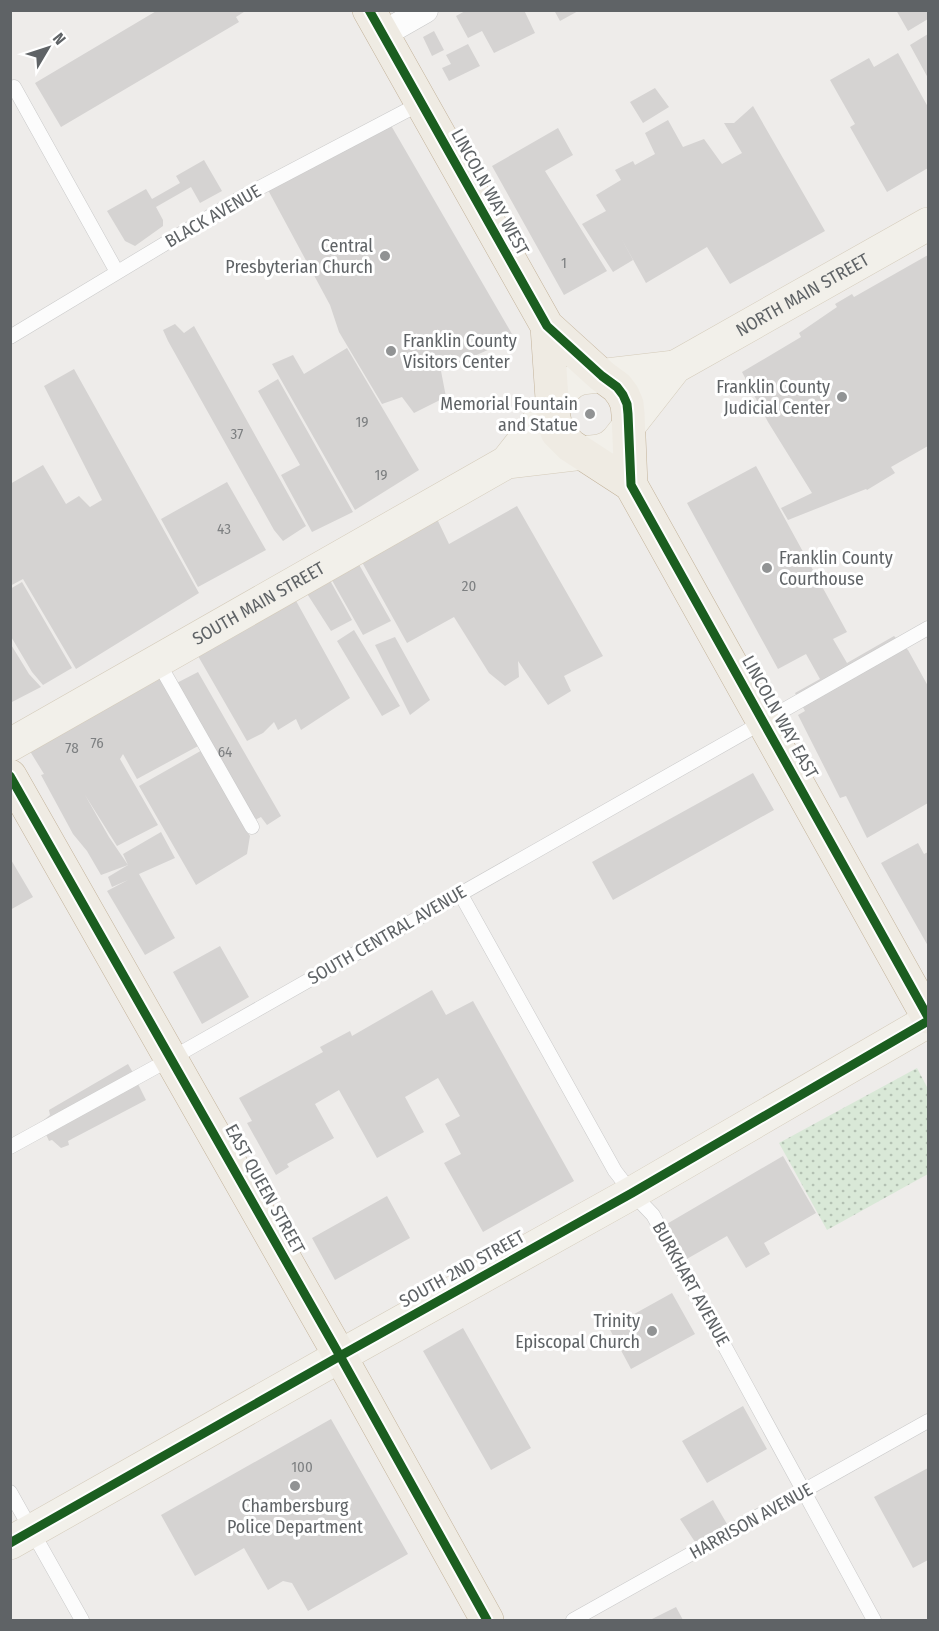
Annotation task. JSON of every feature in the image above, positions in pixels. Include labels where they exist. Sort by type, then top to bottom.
[{"type":"highway","name":"LINCOLN WAY WEST","points":[[376,22],[547,326],[602,376]]},
{"type":"highway","name":"LINCOLN WAY WEST","points":[[547,326],[552,404]]},
{"type":"highway","points":[[602,376],[618,387],[623,395],[627,404],[628,427]]},
{"type":"highway","points":[[552,404],[557,432],[582,453]]},
{"type":"highway","name":"LINCOLN WAY EAST","points":[[628,427],[631,485],[928,1019]]},
{"type":"highway","name":"LINCOLN WAY EAST","points":[[582,453],[631,485]]},
{"type":"highway","name":"EAST QUEEN STREET","points":[[10,776],[172,1058],[487,1620]]},
{"type":"main road","name":"NORTH MAIN STREET","points":[[602,376],[675,367],[928,224]]},
{"type":"main road","name":"NORTH MAIN STREET","points":[[628,427],[675,367]]},
{"type":"main road","points":[[552,404],[572,382],[581,378],[602,376]]},
{"type":"main road","name":"SOUTH MAIN STREET","points":[[10,745],[507,462],[552,404]]},
{"type":"main road","points":[[582,453],[600,451],[610,447],[628,427]]},
{"type":"main road","name":"SOUTH MAIN STREET","points":[[507,462],[582,453]]},
{"type":"main road","name":"SOUTH 2ND STREET","points":[[22,1537],[632,1193],[928,1019]]},
{"type":"street","points":[[376,22],[425,10]]},
{"type":"lane","points":[[14,87],[117,272]]},
{"type":"lane","name":"BLACK AVENUE","points":[[10,337],[244,196],[421,103]]},
{"type":"lane","name":"SOUTH CENTRAL AVENUE","points":[[10,1147],[172,1058],[928,628]]},
{"type":"lane","points":[[166,676],[252,827]]},
{"type":"lane","name":"BURKHART AVENUE","points":[[460,893],[615,1171],[653,1215],[874,1620]]},
{"type":"lane","name":"HARRISON AVENUE","points":[[573,1620],[928,1421]]},
{"type":"lane","points":[[10,1492],[22,1537],[82,1620]]},
{"type":"green space","points":[[917,1068],[928,1089],[928,1174],[827,1230],[779,1143]]},
{"type":"building","points":[[158,10],[247,10],[236,17],[239,22],[61,127],[35,83]]},
{"type":"building","points":[[467,10],[524,10],[535,33],[494,53],[482,31],[468,38],[456,16]]},
{"type":"building","points":[[554,10],[580,10],[560,21]]},
{"type":"building","points":[[896,10],[928,10],[928,19],[908,31]]},
{"type":"building","points":[[434,31],[444,50],[432,56],[423,37]]},
{"type":"building","points":[[928,34],[928,78],[910,45]]},
{"type":"building","points":[[468,44],[480,66],[449,81],[442,68],[451,64],[446,55]]},
{"type":"building","points":[[898,53],[928,107],[928,168],[887,192],[850,127],[855,124],[830,80],[869,58],[874,67]]},
{"type":"building","points":[[655,88],[669,107],[643,123],[630,102]]},
{"type":"building","points":[[753,106],[825,231],[730,284],[707,247],[646,283],[621,238],[633,260],[613,272],[582,224],[606,211],[596,195],[621,180],[615,170],[633,161],[635,165],[655,154],[645,133],[668,120],[683,147],[704,139],[722,164],[742,153],[724,123],[734,123]]},
{"type":"building","name":"Central Presbyterian Church","points":[[389,122],[512,334],[490,349],[441,371],[446,397],[414,413],[402,397],[382,404],[339,332],[330,305],[268,190]]},
{"type":"building","points":[[558,128],[573,155],[545,171],[607,271],[564,295],[492,166]]},
{"type":"building","points":[[204,160],[222,191],[200,203],[191,187],[156,207],[163,220],[163,226],[135,246],[125,241],[107,211],[146,189],[152,199],[180,183],[176,176]]},
{"type":"building","name":"Franklin County Judicial Center","points":[[928,255],[928,446],[891,467],[895,473],[867,490],[788,520],[781,508],[812,493],[768,422],[742,372],[801,337],[799,333],[837,307],[835,304],[852,294],[854,297]]},
{"type":"building","points":[[175,324],[184,333],[194,326],[306,526],[283,541],[274,530],[168,341],[163,330]]},
{"type":"building","points":[[347,348],[419,470],[355,510],[272,364],[293,355],[304,374]]},
{"type":"building","points":[[74,369],[199,593],[76,669],[23,579],[10,586],[10,484],[43,465],[66,504],[79,496],[90,507],[102,500],[44,386]]},
{"type":"building","points":[[278,379],[353,512],[312,532],[281,475],[300,465],[258,391]]},
{"type":"building","points":[[756,466],[847,632],[833,639],[847,663],[894,636],[908,650],[928,686],[928,803],[867,838],[846,796],[840,798],[798,715],[805,711],[795,693],[820,679],[806,654],[778,669],[687,503]]},
{"type":"building","points":[[227,482],[266,550],[198,587],[161,519]]},
{"type":"building","points":[[517,506],[603,656],[564,676],[571,691],[548,705],[518,661],[519,677],[505,686],[489,673],[454,617],[407,643],[358,555],[426,517],[438,521],[449,544]]},
{"type":"building","points":[[357,561],[391,621],[363,635],[329,575]]},
{"type":"building","points":[[327,575],[352,620],[331,631],[304,589]]},
{"type":"building","points":[[22,582],[72,668],[43,685],[32,672],[10,635],[10,589]]},
{"type":"building","points":[[295,599],[350,698],[301,730],[296,719],[278,730],[274,722],[263,733],[247,741],[198,656]]},
{"type":"building","points":[[354,630],[400,706],[382,716],[337,641]]},
{"type":"building","points":[[395,637],[430,700],[410,715],[375,645]]},
{"type":"building","points":[[10,643],[29,674],[41,687],[10,703]]},
{"type":"building","points":[[198,672],[281,816],[267,825],[261,817],[247,824],[206,754],[250,836],[247,854],[196,885],[139,786],[204,749],[200,745],[137,779],[123,754],[120,759],[158,825],[117,846],[85,795],[128,865],[101,875],[87,851],[73,834],[41,775],[44,774],[28,748],[162,675],[169,687]]},
{"type":"building","points":[[753,773],[774,810],[613,900],[592,862]]},
{"type":"building","points":[[161,832],[175,858],[139,874],[175,938],[145,955],[107,891],[128,880],[112,887],[108,877],[128,865],[123,854]]},
{"type":"building","points":[[918,843],[924,854],[928,852],[928,946],[881,863]]},
{"type":"building","points":[[10,858],[33,897],[10,910]]},
{"type":"building","points":[[220,946],[249,997],[202,1024],[173,972]]},
{"type":"building","points":[[432,990],[446,1015],[473,1001],[574,1181],[483,1232],[444,1163],[461,1154],[445,1124],[460,1116],[438,1078],[405,1097],[424,1132],[377,1158],[339,1090],[315,1104],[334,1138],[287,1164],[289,1167],[276,1175],[247,1123],[252,1121],[239,1098],[323,1052],[320,1047],[350,1031],[352,1036]]},
{"type":"building","points":[[128,1064],[135,1076],[40,1123],[50,1115],[49,1110]]},
{"type":"building","points":[[136,1080],[146,1100],[68,1141],[69,1145],[61,1148],[52,1140],[49,1141],[44,1130]]},
{"type":"building","points":[[783,1156],[816,1213],[764,1243],[770,1254],[746,1268],[727,1236],[685,1260],[665,1225]]},
{"type":"building","points":[[387,1196],[410,1238],[335,1280],[312,1238]]},
{"type":"building","name":"Trinity Episcopal Church","points":[[672,1293],[695,1334],[631,1369],[609,1328]]},
{"type":"building","points":[[463,1328],[531,1448],[491,1470],[423,1351]]},
{"type":"building","points":[[743,1406],[767,1449],[707,1483],[682,1441]]},
{"type":"building","points":[[331,1419],[408,1554],[308,1611],[292,1583],[283,1581],[268,1590],[244,1548],[195,1576],[161,1515]]},
{"type":"building","points":[[928,1468],[928,1560],[913,1568],[874,1497]]},
{"type":"building","points":[[713,1500],[727,1524],[695,1542],[680,1519]]},
{"type":"building","points":[[676,1607],[683,1620],[650,1620]]},
{"type":"cycle path","points":[[369,10],[547,326],[617,387],[623,395],[628,414],[631,485],[928,1017]]},
{"type":"cycle path","points":[[10,776],[340,1356],[487,1620]]},
{"type":"cycle path","points":[[10,1543],[632,1193],[928,1021]]},
{"type":"place","name":"Central Presbyterian Church","points":[[385,256]]},
{"type":"place","name":"Franklin County Visitors Center","points":[[391,351]]},
{"type":"place","name":"Franklin County Judicial Center","points":[[842,397]]},
{"type":"place","name":"Memorial Fountain and Statue","points":[[590,414]]},
{"type":"place","name":"Franklin County Courthouse","points":[[767,568]]},
{"type":"place","name":"Trinity Episcopal Church","points":[[652,1331]]},
{"type":"place","name":"Chambersburg Police Department","points":[[295,1486]]}]
